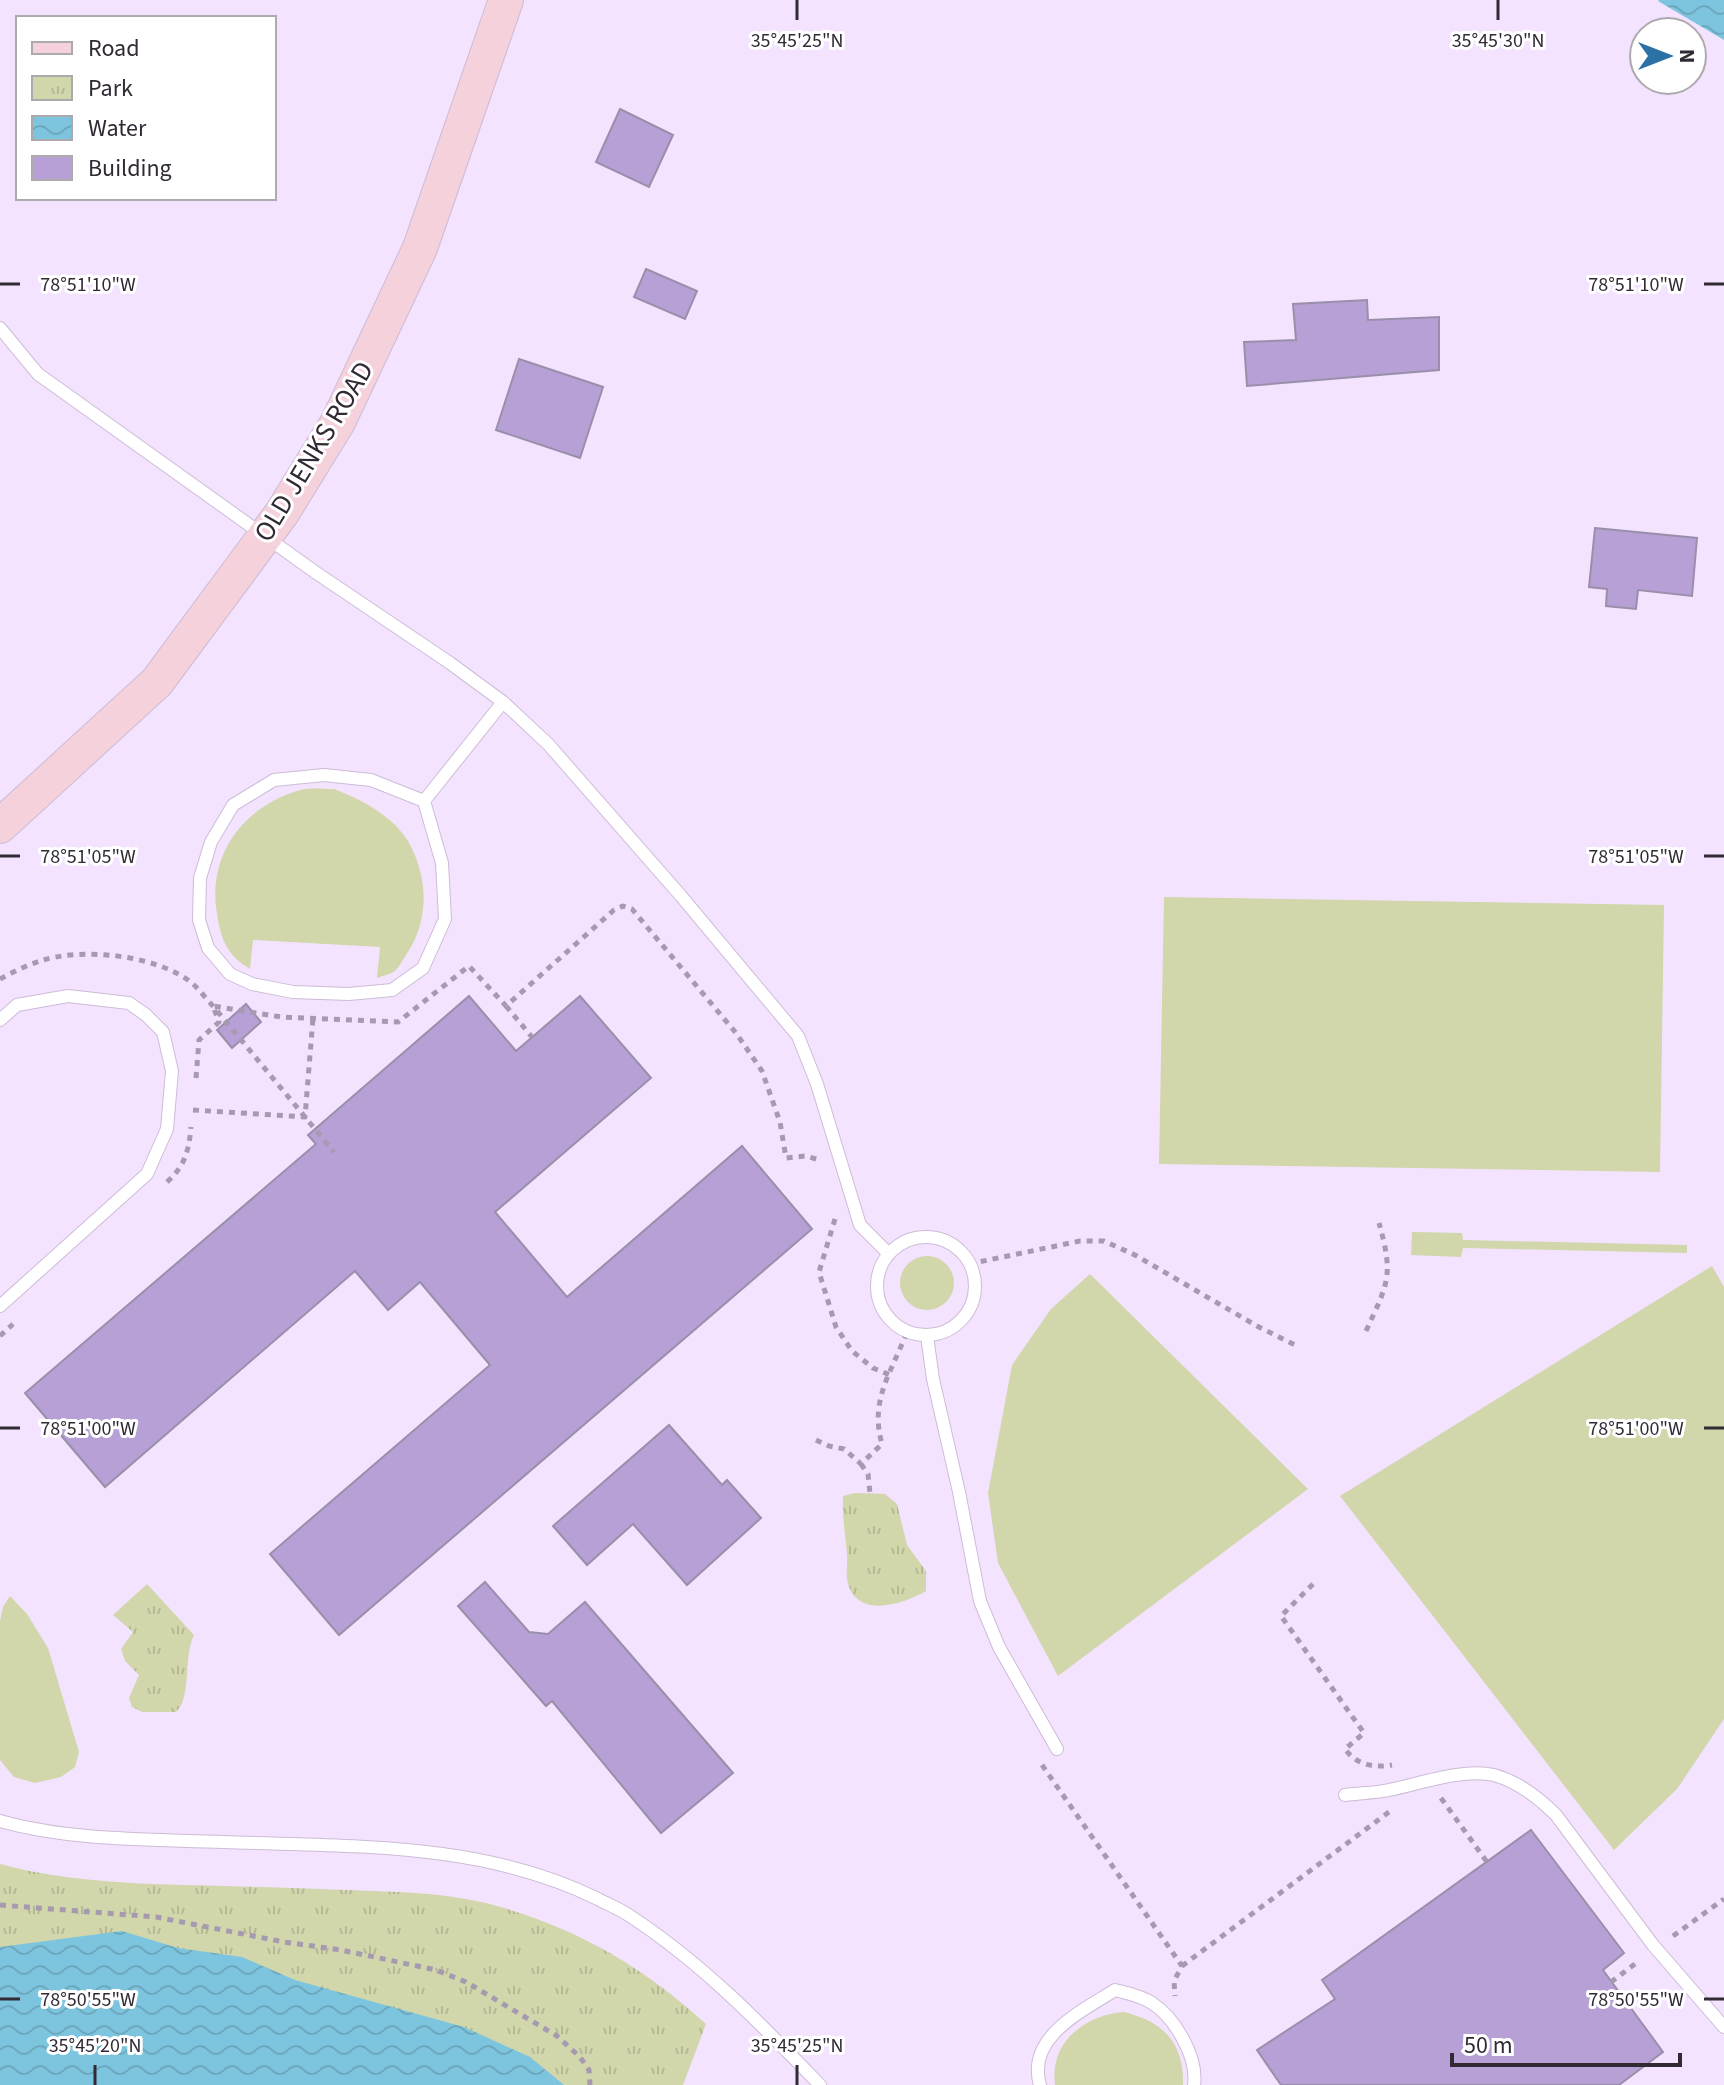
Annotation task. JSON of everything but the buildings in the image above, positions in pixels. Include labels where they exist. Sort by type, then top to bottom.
[{"type":"street","name":"OLD JENKS ROAD","points":[[0,826],[157,682],[265,536],[338,422],[420,248],[506,0]]},
{"type":"lane","points":[[0,328],[38,374],[503,702],[548,744],[798,1036],[817,1084],[860,1225],[889,1254]]},
{"type":"lane","points":[[424,801],[503,702]]},
{"type":"lane","points":[[324,775],[371,780],[424,801],[442,863],[445,919],[423,968],[392,990],[349,994],[293,992],[252,984],[230,974],[208,948],[199,920],[200,878],[211,842],[233,805],[274,780],[324,775]]},
{"type":"lane","points":[[0,1020],[17,1005],[68,996],[129,1003],[163,1032],[172,1071],[167,1129],[147,1174],[0,1306]]},
{"type":"lane","points":[[933,1237],[948,1242],[961,1252],[975,1281],[974,1297],[968,1313],[957,1325],[943,1333],[927,1336],[907,1332],[885,1315],[879,1300],[876,1283],[880,1268],[889,1254],[901,1243],[916,1238],[933,1237]]},
{"type":"lane","points":[[927,1336],[933,1379],[980,1601],[999,1647],[1057,1749]]},
{"type":"lane","points":[[1345,1795],[1388,1791],[1471,1775],[1493,1775],[1538,1797],[1556,1815],[1679,1976],[1724,2027]]},
{"type":"lane","points":[[0,1821],[16,1826],[94,1836],[412,1850],[469,1856],[522,1869],[575,1888],[629,1915],[713,1978],[820,2085]]},
{"type":"lane","points":[[1040,2085],[1036,2071],[1040,2055],[1059,2027],[1115,1990],[1151,2002],[1176,2027],[1188,2050],[1196,2076],[1194,2085]]},
{"type":"path","points":[[506,1006],[614,910],[623,906],[632,909],[736,1033],[762,1071],[780,1122],[786,1158],[805,1156],[821,1160],[824,1170]]},
{"type":"path","points":[[0,979],[42,960],[86,955],[132,959],[163,966],[192,983],[334,1152]]},
{"type":"path","points":[[213,1006],[281,1017],[398,1022],[469,966],[532,1037]]},
{"type":"path","points":[[305,1117],[313,1018]]},
{"type":"path","points":[[193,1110],[305,1117]]},
{"type":"path","points":[[832,1205],[835,1218],[819,1272],[836,1327],[852,1351],[873,1368],[890,1375]]},
{"type":"path","points":[[1366,1331],[1388,1285],[1388,1254],[1379,1223]]},
{"type":"path","points":[[969,1264],[1080,1241],[1104,1241],[1135,1255],[1297,1346]]},
{"type":"path","points":[[861,1464],[882,1444],[876,1425],[877,1406],[907,1332]]},
{"type":"path","points":[[816,1440],[844,1449],[861,1464],[868,1474],[870,1493]]},
{"type":"path","points":[[1313,1584],[1281,1616],[1364,1733],[1345,1749],[1352,1759],[1368,1766],[1402,1764],[1414,1759],[1487,1862]]},
{"type":"path","points":[[1039,1761],[1182,1966]]},
{"type":"path","points":[[1175,1999],[1174,1981],[1182,1966],[1399,1804]]},
{"type":"path","points":[[0,1905],[156,1917],[436,1970],[466,1982],[557,2036],[589,2070],[590,2085]]},
{"type":"green space","points":[[334,789],[376,810],[395,825],[409,843],[420,871],[424,900],[414,942],[395,971],[377,978],[380,947],[253,940],[250,969],[231,952],[223,939],[219,923],[215,893],[223,854],[245,822],[277,799],[301,790]]},
{"type":"green space","points":[[1164,897],[1664,905],[1660,1172],[1159,1164]]},
{"type":"green space","points":[[1412,1232],[1462,1233],[1463,1240],[1687,1245],[1687,1253],[1463,1248],[1461,1257],[1411,1255]]},
{"type":"green space","points":[[927,1256],[946,1264],[954,1283],[946,1302],[927,1310],[908,1302],[900,1283],[908,1264]]},
{"type":"green space","points":[[1712,1266],[1724,1287],[1724,1719],[1677,1789],[1614,1850],[1340,1496]]},
{"type":"green space","points":[[1090,1274],[1308,1489],[1058,1676],[998,1563],[988,1493],[1012,1365],[1051,1309]]},
{"type":"green space","points":[[855,1493],[885,1494],[897,1504],[907,1545],[926,1571],[926,1591],[905,1601],[880,1606],[869,1605],[851,1592],[847,1579],[843,1496]]},
{"type":"green space","points":[[147,1584],[194,1635],[184,1697],[176,1712],[142,1712],[132,1707],[129,1698],[139,1675],[125,1661],[121,1649],[133,1632],[113,1615]]},
{"type":"green space","points":[[10,1596],[27,1614],[48,1648],[79,1752],[75,1767],[61,1777],[35,1783],[14,1777],[0,1760],[0,1621],[3,1607]]},
{"type":"green space","points":[[0,1864],[45,1874],[113,1882],[403,1892],[478,1901],[555,1926],[609,1952],[659,1985],[706,2024],[683,2085],[0,2085]]},
{"type":"green space","points":[[1124,2012],[1150,2022],[1169,2036],[1180,2057],[1183,2085],[1055,2085],[1058,2056],[1073,2034],[1096,2019]]},
{"type":"water","points":[[1724,0],[1724,40],[1708,31],[1708,16],[1683,16],[1658,1]]},
{"type":"water","points":[[122,1931],[178,1948],[242,1957],[295,1980],[464,2027],[530,2057],[564,2085],[0,2085],[0,1947]]}]
